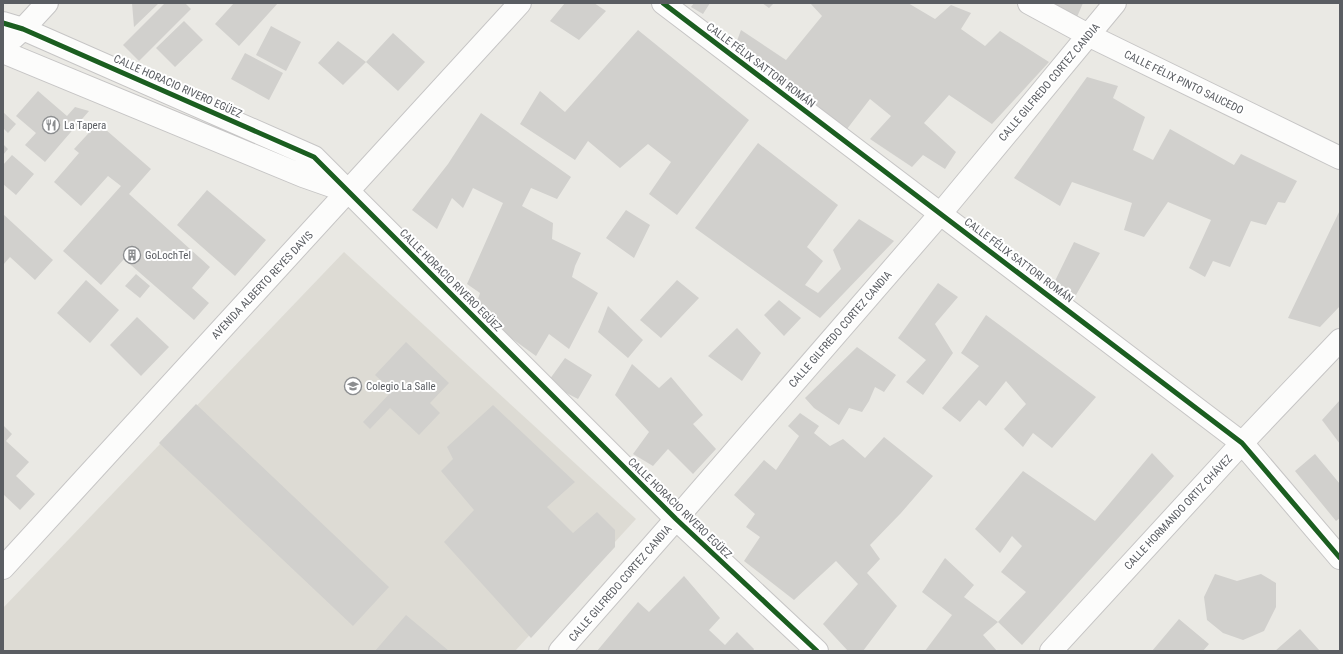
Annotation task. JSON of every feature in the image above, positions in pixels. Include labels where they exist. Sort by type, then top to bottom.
[{"type":"street","points":[[3,45],[13,26],[47,3]]},
{"type":"street","name":"AVENIDA ALBERTO REYES DAVIS","points":[[3,568],[520,3]]},
{"type":"street","name":"CALLE FÉLIX SATTORI ROMÁN","points":[[663,3],[1242,444],[1340,558]]},
{"type":"street","name":"CALLE FÉLIX PINTO SAUCEDO","points":[[1029,3],[1088,35],[1340,158]]},
{"type":"street","name":"CALLE GILFREDO CORTEZ CANDIA","points":[[560,651],[940,213],[1115,3]]},
{"type":"street","name":"CALLE HORACIO RIVERO EGÜEZ","points":[[13,26],[314,157],[676,519],[818,651]]},
{"type":"street","name":"CALLE HORACIO RIVERO EGÜEZ","points":[[3,52],[303,176],[348,191]]},
{"type":"street","name":"CALLE HORMANDO ORTIZ CHÁVEZ","points":[[1051,651],[1340,340]]},
{"type":"shaded area","name":"Colegio La Salle","points":[[344,252],[636,519],[515,651],[3,651],[3,608]]},
{"type":"building","points":[[132,3],[159,3],[134,27]]},
{"type":"building","points":[[165,3],[185,3],[191,9],[139,61],[123,45]]},
{"type":"building","points":[[234,3],[278,3],[239,46],[215,24]]},
{"type":"building","points":[[565,3],[594,3],[606,11],[579,40],[550,21]]},
{"type":"building","points":[[694,3],[710,3],[703,14],[691,7]]},
{"type":"building","points":[[762,3],[774,3],[769,8]]},
{"type":"building","points":[[810,3],[908,3],[935,19],[951,5],[971,13],[961,29],[985,46],[1000,31],[1049,62],[992,124],[949,95],[924,123],[956,152],[945,169],[923,155],[912,167],[870,139],[891,116],[870,99],[847,129],[734,49],[741,30],[786,60],[822,16]]},
{"type":"building","points":[[1045,3],[1083,3],[1077,17]]},
{"type":"building","points":[[184,21],[203,40],[175,67],[156,48]]},
{"type":"building","points":[[271,26],[301,42],[286,71],[256,55]]},
{"type":"building","points":[[638,30],[749,120],[677,215],[649,194],[671,162],[648,144],[620,168],[588,141],[575,160],[520,124],[540,91],[565,112]]},
{"type":"building","points":[[393,33],[425,62],[398,91],[366,62]]},
{"type":"building","points":[[338,41],[366,62],[343,85],[318,63]]},
{"type":"building","points":[[245,53],[283,73],[269,100],[231,79]]},
{"type":"building","points":[[1087,77],[1118,86],[1113,98],[1145,117],[1133,150],[1153,160],[1170,129],[1234,165],[1241,154],[1297,181],[1285,203],[1278,202],[1266,225],[1251,221],[1230,267],[1213,261],[1205,277],[1189,268],[1211,220],[1168,202],[1144,237],[1124,230],[1132,203],[1072,182],[1060,206],[1014,178]]},
{"type":"building","name":"La Tapera","points":[[38,91],[67,116],[75,107],[89,111],[45,162],[25,145],[36,133],[16,116]]},
{"type":"building","points":[[3,112],[16,124],[8,133],[3,128]]},
{"type":"building","points":[[481,113],[571,177],[557,199],[531,188],[522,206],[553,223],[552,239],[581,253],[572,277],[598,293],[569,349],[549,334],[536,356],[474,311],[480,293],[467,284],[503,203],[473,188],[463,208],[452,198],[437,229],[412,210],[448,164]]},
{"type":"building","name":"GoLochTel","points":[[98,123],[151,169],[129,194],[210,267],[192,288],[209,303],[194,320],[124,259],[101,285],[63,251],[121,186],[108,176],[81,206],[54,182],[79,153],[74,149]]},
{"type":"building","points":[[758,143],[838,205],[807,247],[823,261],[805,285],[818,293],[841,269],[833,250],[859,219],[894,241],[820,318],[695,228]]},
{"type":"building","points":[[3,144],[8,149],[3,155]]},
{"type":"building","points":[[12,155],[34,174],[16,195],[3,184],[3,165]]},
{"type":"building","points":[[207,190],[266,240],[235,276],[177,225]]},
{"type":"building","points":[[626,210],[650,225],[634,258],[606,238]]},
{"type":"building","points":[[1340,210],[1340,306],[1320,327],[1288,318]]},
{"type":"building","points":[[3,214],[53,260],[35,280],[10,257],[3,265]]},
{"type":"building","points":[[1074,242],[1100,253],[1076,295],[1054,283]]},
{"type":"building","points":[[136,274],[150,286],[140,298],[125,286]]},
{"type":"building","points":[[86,280],[119,310],[90,343],[57,313]]},
{"type":"building","points":[[677,280],[699,298],[661,338],[640,320]]},
{"type":"building","points":[[938,283],[958,297],[935,324],[953,353],[923,395],[906,382],[926,360],[898,338]]},
{"type":"building","points":[[779,300],[801,318],[784,336],[764,315]]},
{"type":"building","points":[[608,306],[643,340],[628,358],[598,332]]},
{"type":"building","points":[[986,315],[1096,397],[1052,448],[1033,433],[1023,447],[1004,429],[1026,404],[1006,381],[986,406],[979,400],[960,422],[942,408],[979,366],[961,353]]},
{"type":"building","points":[[137,317],[169,347],[141,376],[110,345]]},
{"type":"building","points":[[737,328],[761,353],[742,381],[708,356]]},
{"type":"building","points":[[406,342],[449,383],[430,403],[440,413],[419,435],[390,408],[370,429],[363,422],[392,391],[375,375]]},
{"type":"building","points":[[857,347],[896,375],[884,392],[875,387],[862,412],[849,408],[839,425],[814,408],[805,398]]},
{"type":"building","points":[[565,358],[592,375],[578,399],[547,383]]},
{"type":"building","points":[[632,364],[659,388],[671,377],[703,415],[693,424],[716,449],[693,474],[668,449],[653,466],[633,454],[649,432],[615,395]]},
{"type":"building","points":[[1340,400],[1340,444],[1322,420]]},
{"type":"building","points":[[196,404],[389,587],[353,626],[159,443]]},
{"type":"building","points":[[493,405],[575,482],[547,507],[573,533],[597,512],[615,530],[615,547],[531,638],[444,542],[474,510],[441,471],[453,459],[447,447]]},
{"type":"building","points":[[800,413],[819,426],[814,433],[830,446],[843,439],[865,458],[884,437],[933,476],[901,513],[870,545],[880,559],[867,573],[897,606],[863,651],[848,651],[823,624],[858,584],[836,561],[794,600],[744,561],[760,537],[746,527],[755,514],[734,495],[764,460],[776,470],[799,436],[788,426]]},
{"type":"building","points":[[3,425],[12,434],[6,441],[29,462],[16,476],[35,494],[20,510],[3,494]]},
{"type":"building","points":[[1152,453],[1174,476],[1022,645],[998,622],[1026,592],[1001,572],[1022,546],[1012,536],[1000,553],[975,529],[1023,471],[1095,521]]},
{"type":"building","points":[[1315,454],[1340,484],[1340,518],[1336,521],[1295,471]]},
{"type":"building","points":[[945,558],[974,585],[964,597],[998,622],[983,635],[997,651],[925,651],[952,615],[922,592]]},
{"type":"building","points":[[1215,574],[1237,581],[1261,574],[1276,583],[1276,607],[1264,631],[1243,640],[1223,633],[1207,620],[1204,597]]},
{"type":"building","points":[[684,576],[720,618],[709,630],[725,645],[737,632],[754,649],[753,651],[597,651],[638,602],[649,612]]},
{"type":"building","points":[[406,615],[449,651],[375,651]]},
{"type":"building","points":[[1179,619],[1209,644],[1203,651],[1152,651]]},
{"type":"building","points":[[1300,629],[1320,651],[1275,651]]},
{"type":"cycle path","points":[[663,3],[1242,443],[1340,558]]},
{"type":"cycle path","points":[[3,23],[23,29],[314,157],[676,519],[817,651]]},
{"type":"place","name":"La Tapera","points":[[51,125]]},
{"type":"place","name":"GoLochTel","points":[[132,255]]},
{"type":"place","name":"Colegio La Salle","points":[[353,386]]}]
